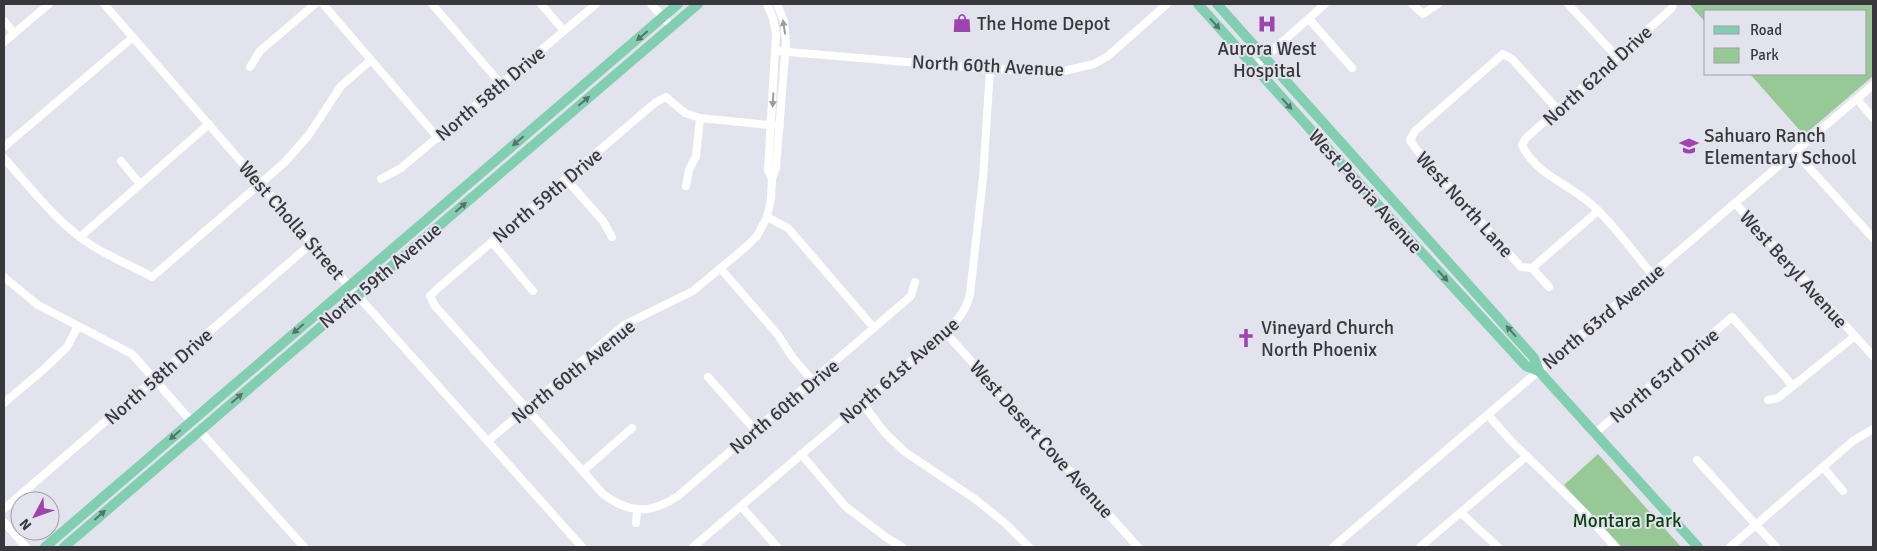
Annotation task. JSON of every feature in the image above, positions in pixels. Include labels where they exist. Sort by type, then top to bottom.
[{"type":"main road","name":"North 59th Avenue","points":[[45,547],[678,4]]},
{"type":"main road","name":"North 59th Avenue","points":[[64,547],[698,4]]},
{"type":"main road","name":"West Peoria Avenue","points":[[1198,4],[1328,150],[1526,366],[1539,370]]},
{"type":"main road","name":"West Peoria Avenue","points":[[1217,4],[1534,358],[1539,370],[1698,547]]},
{"type":"main road","points":[[1328,150],[1340,150],[1377,192],[1396,204]]},
{"type":"street","points":[[4,42],[49,4]]},
{"type":"street","name":"West Cholla Street","points":[[104,4],[348,286],[582,547]]},
{"type":"street","points":[[250,67],[260,51],[315,4]]},
{"type":"street","points":[[323,4],[438,138]]},
{"type":"street","points":[[432,4],[501,84]]},
{"type":"street","points":[[541,4],[564,31]]},
{"type":"street","name":"North 58th Drive","points":[[381,179],[401,168],[438,138],[596,4]]},
{"type":"street","points":[[652,4],[671,26]]},
{"type":"street","points":[[767,4],[775,26],[776,51]]},
{"type":"street","points":[[776,4],[785,28],[786,52]]},
{"type":"street","name":"North 60th Avenue","points":[[772,179],[768,170],[776,51],[990,69],[1058,72],[1094,64],[1116,50],[1167,4]]},
{"type":"street","points":[[1254,67],[1325,4]]},
{"type":"street","points":[[1412,4],[1423,14],[1438,4]]},
{"type":"street","points":[[1568,4],[1617,57]]},
{"type":"street","name":"North 62nd Drive","points":[[1598,211],[1580,196],[1541,170],[1526,153],[1522,145],[1526,138],[1673,4]]},
{"type":"street","points":[[1308,19],[1352,68]]},
{"type":"street","points":[[4,21],[14,33]]},
{"type":"street","points":[[4,147],[133,37]]},
{"type":"street","name":"North 60th Avenue","points":[[488,441],[624,325],[693,291],[721,269],[757,236],[767,217],[771,199],[772,179],[776,168],[786,52]]},
{"type":"street","name":"West North Lane","points":[[1549,287],[1532,268],[1521,267],[1410,140],[1415,131],[1503,54],[1512,58],[1558,110]]},
{"type":"street","points":[[4,158],[55,215],[80,237],[93,246],[152,277],[261,184],[301,145],[341,86],[370,60]]},
{"type":"street","name":"North 61st Avenue","points":[[692,547],[945,332],[962,315],[970,294],[983,178],[990,69]]},
{"type":"street","name":"North 63rd Avenue","points":[[1333,547],[1873,85]]},
{"type":"street","name":"North 59th Drive","points":[[526,408],[435,306],[430,296],[656,102],[666,96],[686,113],[700,118]]},
{"type":"street","points":[[1857,99],[1873,118]]},
{"type":"street","points":[[686,186],[689,170],[696,156],[700,118],[780,126]]},
{"type":"street","points":[[80,237],[209,124]]},
{"type":"street","points":[[1795,152],[1873,238]]},
{"type":"street","points":[[121,161],[140,184]]},
{"type":"street","points":[[566,178],[602,221],[612,237]]},
{"type":"street","name":"West Beryl Avenue","points":[[1735,204],[1873,356]]},
{"type":"street","points":[[1532,268],[1598,211],[1652,274]]},
{"type":"street","points":[[767,217],[792,232],[874,328]]},
{"type":"street","points":[[492,242],[533,291]]},
{"type":"street","name":"North 58th Drive","points":[[4,509],[312,243]]},
{"type":"street","points":[[721,269],[778,335],[793,358],[813,381]]},
{"type":"street","points":[[4,277],[38,304],[132,354],[191,421]]},
{"type":"street","name":"North 60th Drive","points":[[637,510],[655,508],[669,502],[911,296],[915,282]]},
{"type":"street","name":"North 63rd Drive","points":[[1595,433],[1732,317],[1793,386]]},
{"type":"street","points":[[5,401],[44,370],[67,347],[78,326]]},
{"type":"street","name":"West Desert Cove Avenue","points":[[945,332],[1138,547]]},
{"type":"street","points":[[1768,400],[1778,398],[1855,336]]},
{"type":"street","points":[[708,377],[755,430]]},
{"type":"street","points":[[862,403],[885,433],[905,452],[974,498],[1006,524],[1029,547]]},
{"type":"street","points":[[526,408],[611,500],[622,506],[637,510],[636,522]]},
{"type":"street","points":[[1488,415],[1583,511],[1615,547]]},
{"type":"street","points":[[583,471],[632,428]]},
{"type":"street","points":[[1730,547],[1853,441],[1873,429]]},
{"type":"street","points":[[199,430],[304,547]]},
{"type":"street","points":[[801,454],[845,506],[902,547]]},
{"type":"street","points":[[1420,547],[1527,456]]},
{"type":"street","points":[[1697,460],[1776,547]]},
{"type":"street","points":[[1823,467],[1843,490]]},
{"type":"street","points":[[741,506],[777,547]]},
{"type":"street","points":[[1461,513],[1498,547]]},
{"type":"street","points":[[4,522],[26,547]]},
{"type":"green space","points":[[1689,4],[1873,4],[1873,76],[1804,135],[1751,75],[1867,75],[1867,10],[1704,10],[1704,21]]},
{"type":"green space","name":"Montara Park","points":[[1598,454],[1681,547],[1622,547],[1564,485]]},
{"type":"place","name":"The Home Depot","points":[[962,23]]},
{"type":"place","name":"Aurora West Hospital","points":[[1267,24]]},
{"type":"place","name":"Sahuaro Ranch Elementary School","points":[[1689,146]]},
{"type":"place","name":"Vineyard Church North Phoenix","points":[[1246,338]]}]
